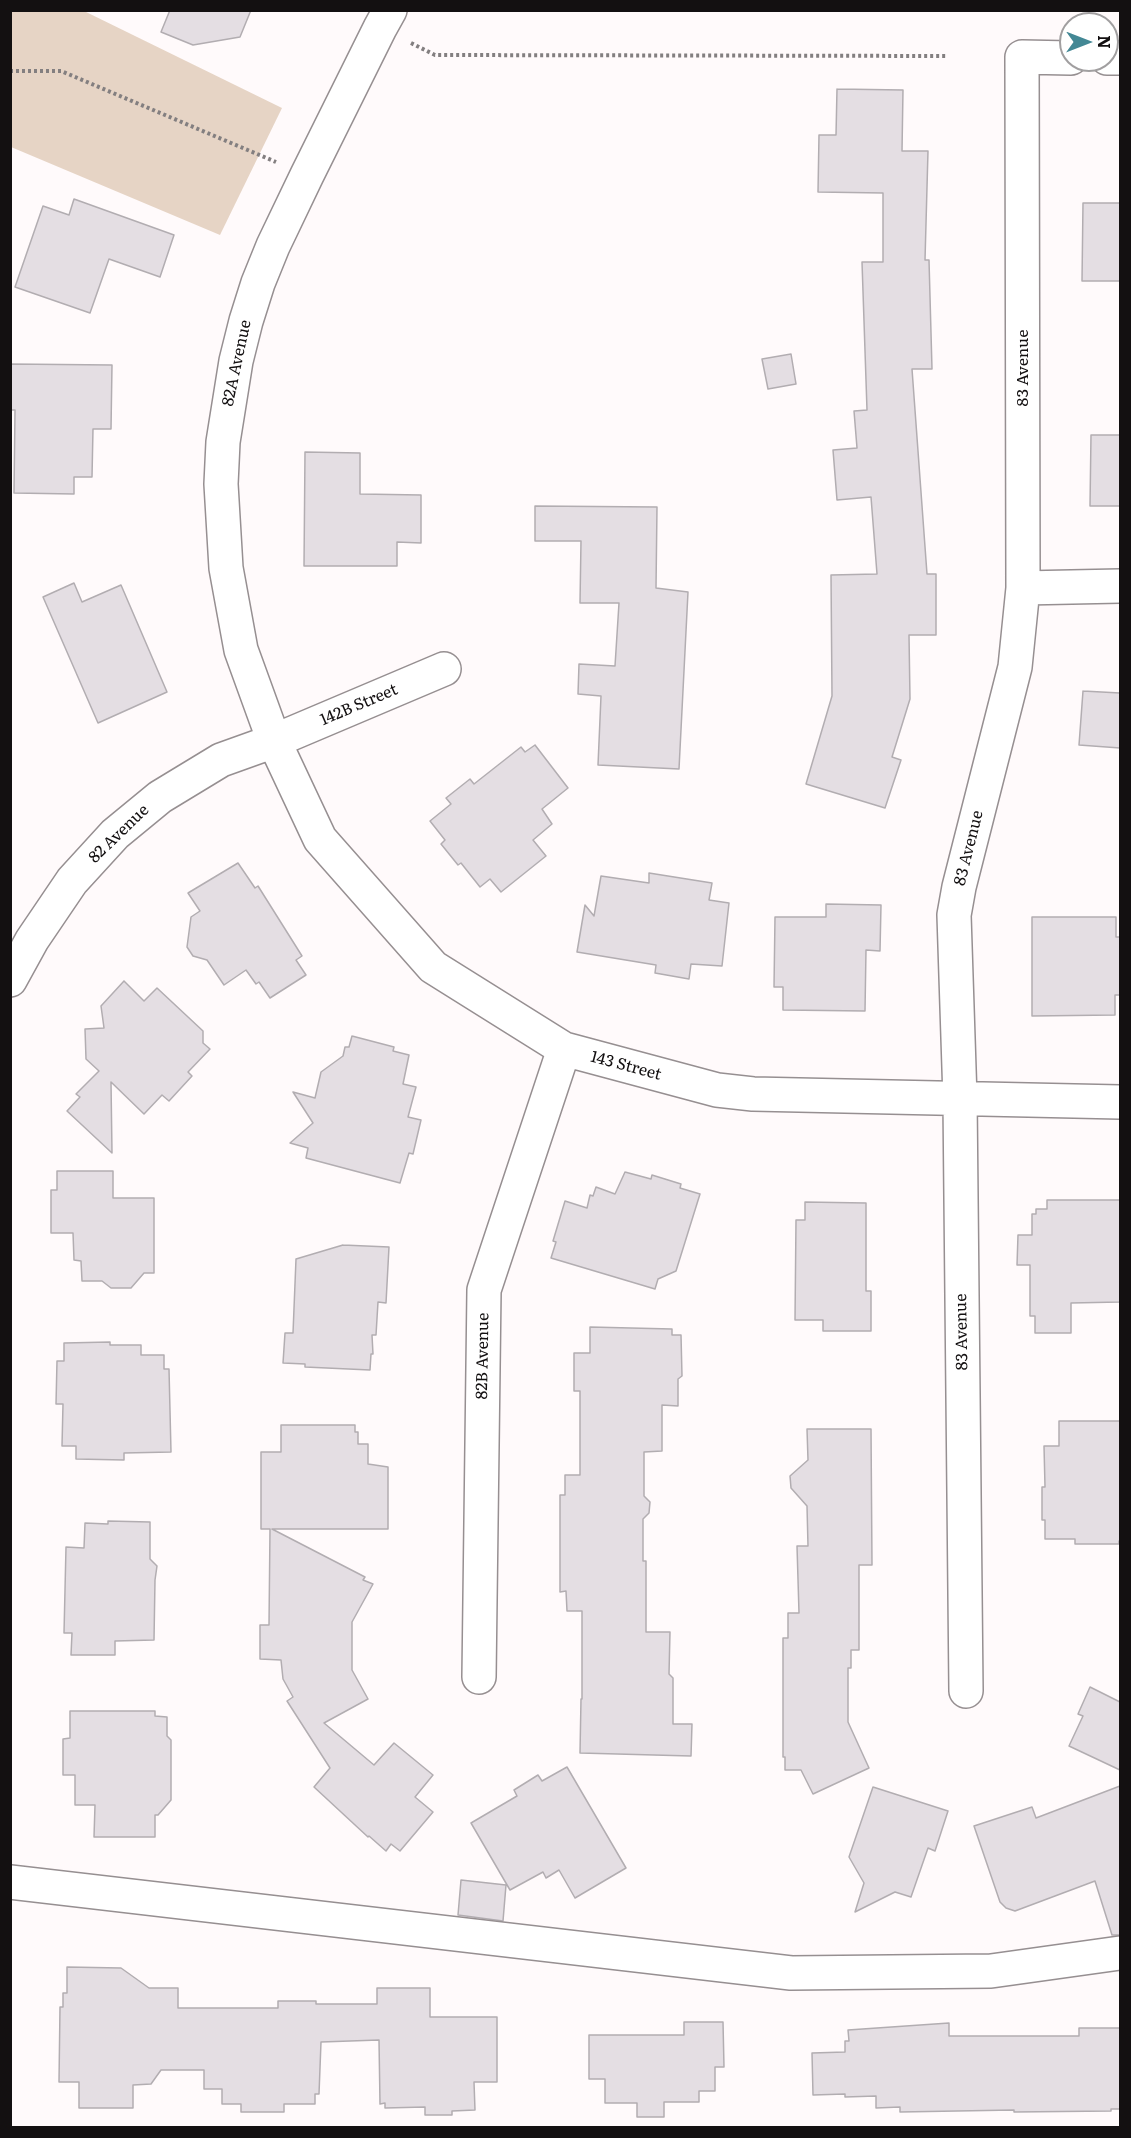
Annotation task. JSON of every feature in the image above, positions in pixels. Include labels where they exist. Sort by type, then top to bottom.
[{"type":"street","name":"82A Avenue","points":[[274,741],[242,650],[226,568],[221,483],[228,402],[246,321],[273,246],[390,10]]},
{"type":"street","name":"83 Avenue","points":[[966,1691],[960,1099],[954,915],[959,887],[1015,668],[1023,588],[1022,57],[1059,58]]},
{"type":"street","points":[[1023,588],[1120,586]]},
{"type":"street","name":"142B Street","points":[[274,741],[444,669]]},
{"type":"street","name":"82 Avenue","points":[[10,980],[32,940],[72,881],[115,834],[140,812],[179,784],[221,760],[274,741]]},
{"type":"street","name":"143 Street","points":[[274,741],[320,839],[433,967],[564,1049],[717,1090],[753,1094],[1120,1102]]},
{"type":"street","name":"82B Avenue","points":[[479,1677],[484,1290],[564,1049]]},
{"type":"street","points":[[10,1882],[791,1973],[991,1971],[1120,1953]]},
{"type":"path","points":[[407,41],[435,55],[948,56]]},
{"type":"path","points":[[10,71],[61,71],[274,162]]},
{"type":"shaded area","points":[[11,10],[84,11],[282,108],[220,235],[11,147]]},
{"type":"building","points":[[170,10],[251,10],[240,37],[193,45],[161,32]]},
{"type":"building","points":[[837,89],[903,90],[902,151],[928,151],[925,260],[929,260],[932,369],[912,369],[927,574],[936,574],[936,635],[909,635],[910,699],[892,757],[901,760],[885,808],[806,784],[832,696],[831,575],[877,574],[871,497],[837,500],[833,450],[857,448],[854,411],[867,410],[862,262],[883,262],[883,193],[818,192],[819,135],[836,135]]},
{"type":"building","points":[[74,199],[174,235],[160,277],[109,259],[90,313],[15,287],[43,206],[69,215]]},
{"type":"building","points":[[1083,203],[1120,203],[1120,281],[1082,281]]},
{"type":"building","points":[[791,354],[796,384],[768,389],[762,359]]},
{"type":"building","points":[[10,364],[112,365],[111,429],[93,429],[92,477],[74,477],[74,494],[14,493],[15,410],[10,410]]},
{"type":"building","points":[[1091,435],[1120,435],[1120,506],[1090,506]]},
{"type":"building","points":[[305,452],[360,453],[360,494],[421,495],[421,543],[397,542],[397,566],[304,566]]},
{"type":"building","points":[[535,506],[657,507],[656,588],[688,592],[679,769],[598,765],[601,696],[578,694],[579,664],[615,666],[619,603],[580,603],[581,541],[535,541]]},
{"type":"building","points":[[74,583],[82,602],[121,585],[167,692],[98,723],[43,597]]},
{"type":"building","points":[[1083,691],[1120,693],[1120,748],[1079,745]]},
{"type":"building","points":[[535,745],[568,788],[542,809],[552,824],[533,840],[546,856],[501,892],[490,879],[480,887],[461,863],[458,865],[441,844],[445,840],[430,821],[451,804],[446,798],[470,779],[474,784],[521,747],[525,752]]},
{"type":"building","points":[[238,863],[255,888],[258,886],[302,956],[296,960],[306,975],[270,998],[259,982],[256,984],[246,970],[224,985],[207,960],[193,956],[187,947],[191,917],[200,911],[188,893]]},
{"type":"building","points":[[649,873],[712,883],[709,900],[729,903],[722,966],[691,964],[689,979],[655,973],[656,965],[577,952],[585,905],[594,916],[601,876],[649,883]]},
{"type":"building","points":[[826,904],[881,905],[880,951],[866,950],[865,1011],[783,1010],[783,987],[774,987],[775,917],[826,917]]},
{"type":"building","points":[[1032,917],[1116,917],[1116,937],[1120,937],[1120,995],[1115,995],[1115,1015],[1032,1016]]},
{"type":"building","points":[[124,981],[144,1001],[157,988],[203,1031],[203,1043],[210,1049],[188,1072],[192,1076],[169,1101],[162,1095],[144,1114],[111,1082],[112,1153],[67,1111],[80,1097],[76,1094],[99,1071],[86,1059],[85,1029],[104,1028],[101,1006]]},
{"type":"building","points":[[352,1036],[394,1047],[393,1051],[409,1055],[403,1084],[416,1087],[408,1117],[421,1120],[413,1154],[409,1153],[400,1183],[306,1158],[308,1148],[290,1143],[313,1123],[293,1092],[315,1098],[321,1072],[343,1056],[345,1047],[349,1047]]},
{"type":"building","points":[[57,1171],[113,1171],[113,1198],[154,1198],[154,1273],[144,1273],[131,1288],[111,1288],[102,1281],[82,1281],[81,1261],[74,1260],[73,1233],[51,1233],[51,1190],[57,1190]]},
{"type":"building","points":[[625,1172],[651,1179],[652,1175],[681,1184],[680,1188],[700,1194],[676,1271],[658,1279],[655,1289],[551,1258],[556,1242],[553,1241],[565,1201],[587,1208],[590,1195],[593,1196],[596,1187],[615,1194]]},
{"type":"building","points":[[1047,1200],[1120,1200],[1120,1302],[1071,1303],[1071,1333],[1035,1333],[1035,1316],[1030,1316],[1030,1265],[1017,1265],[1018,1235],[1032,1235],[1032,1214],[1036,1214],[1036,1209],[1047,1209]]},
{"type":"building","points":[[805,1202],[866,1203],[866,1291],[871,1291],[871,1331],[823,1331],[823,1320],[795,1320],[796,1220],[805,1220]]},
{"type":"building","points":[[343,1245],[389,1247],[386,1303],[378,1302],[376,1335],[372,1335],[373,1354],[371,1354],[370,1370],[305,1367],[305,1364],[283,1363],[285,1333],[293,1333],[296,1259]]},
{"type":"building","points":[[590,1327],[672,1329],[672,1335],[681,1335],[682,1376],[678,1379],[678,1406],[662,1405],[662,1451],[644,1452],[644,1496],[650,1502],[649,1513],[643,1519],[643,1561],[646,1561],[646,1632],[670,1632],[669,1674],[673,1678],[673,1724],[692,1724],[691,1756],[580,1753],[582,1611],[567,1611],[566,1591],[560,1592],[560,1495],[565,1495],[565,1475],[580,1475],[580,1391],[574,1391],[574,1353],[590,1353]]},
{"type":"building","points":[[110,1342],[110,1345],[141,1345],[141,1355],[164,1355],[164,1369],[169,1369],[171,1452],[124,1453],[124,1460],[76,1459],[76,1446],[62,1446],[63,1404],[56,1404],[57,1361],[64,1361],[64,1343]]},
{"type":"building","points":[[1059,1421],[1120,1421],[1119,1544],[1075,1544],[1075,1539],[1045,1539],[1045,1520],[1042,1520],[1042,1487],[1045,1487],[1044,1446],[1059,1446]]},
{"type":"building","points":[[281,1425],[355,1425],[355,1432],[358,1432],[358,1444],[368,1444],[368,1464],[388,1467],[388,1529],[272,1529],[365,1577],[363,1580],[373,1584],[352,1622],[352,1670],[368,1699],[324,1723],[374,1765],[394,1743],[433,1775],[415,1797],[433,1812],[400,1851],[391,1844],[386,1851],[314,1787],[330,1768],[287,1701],[293,1697],[283,1679],[281,1660],[260,1659],[260,1625],[269,1625],[270,1529],[261,1529],[261,1452],[281,1452]]},
{"type":"building","points":[[807,1429],[871,1429],[872,1565],[859,1565],[859,1650],[851,1650],[851,1668],[848,1668],[848,1722],[869,1768],[813,1794],[801,1770],[785,1770],[785,1757],[783,1757],[783,1638],[788,1638],[788,1613],[799,1613],[797,1546],[808,1546],[807,1506],[791,1488],[790,1476],[808,1460]]},
{"type":"building","points":[[108,1521],[150,1522],[150,1559],[157,1566],[154,1640],[115,1641],[115,1655],[71,1655],[72,1633],[64,1633],[66,1547],[84,1548],[85,1523],[108,1524]]},
{"type":"building","points":[[1090,1687],[1120,1702],[1120,1770],[1069,1746],[1083,1716],[1078,1714]]},
{"type":"building","points":[[70,1711],[155,1711],[155,1716],[167,1717],[167,1736],[171,1740],[171,1800],[158,1815],[155,1815],[155,1837],[94,1837],[95,1805],[75,1805],[75,1775],[63,1775],[63,1739],[70,1738]]},
{"type":"building","points":[[567,1767],[626,1868],[575,1898],[559,1870],[546,1878],[543,1872],[510,1890],[471,1823],[517,1796],[514,1790],[538,1775],[542,1781]]},
{"type":"building","points":[[1120,1786],[1120,1935],[1112,1935],[1095,1881],[1015,1911],[1006,1908],[1000,1902],[974,1826],[1032,1807],[1036,1818]]},
{"type":"building","points":[[873,1787],[948,1811],[935,1851],[928,1848],[911,1897],[895,1892],[855,1912],[864,1883],[849,1857]]},
{"type":"building","points":[[461,1880],[506,1885],[503,1921],[458,1915]]},
{"type":"building","points":[[67,1967],[121,1968],[149,1988],[178,1988],[178,2008],[278,2008],[278,2001],[316,2001],[316,2004],[377,2004],[377,1988],[430,1988],[430,2017],[497,2017],[497,2082],[474,2082],[475,2110],[452,2111],[452,2115],[425,2115],[425,2107],[385,2108],[385,2103],[380,2104],[379,2040],[321,2042],[319,2094],[315,2094],[315,2104],[284,2104],[284,2112],[241,2112],[241,2104],[222,2104],[222,2089],[204,2089],[204,2070],[161,2070],[151,2084],[133,2085],[133,2108],[79,2108],[79,2082],[59,2082],[60,2007],[63,2007],[63,1993],[67,1993]]},
{"type":"building","points":[[684,2022],[723,2022],[724,2067],[715,2067],[715,2091],[699,2091],[699,2102],[664,2102],[664,2117],[637,2117],[637,2103],[605,2103],[605,2079],[589,2079],[589,2035],[684,2035]]},
{"type":"building","points":[[949,2023],[949,2036],[1079,2036],[1079,2028],[1120,2028],[1120,2109],[1111,2109],[1111,2111],[900,2112],[900,2107],[876,2108],[876,2096],[813,2095],[812,2053],[845,2052],[845,2041],[849,2041],[848,2030]]}]
